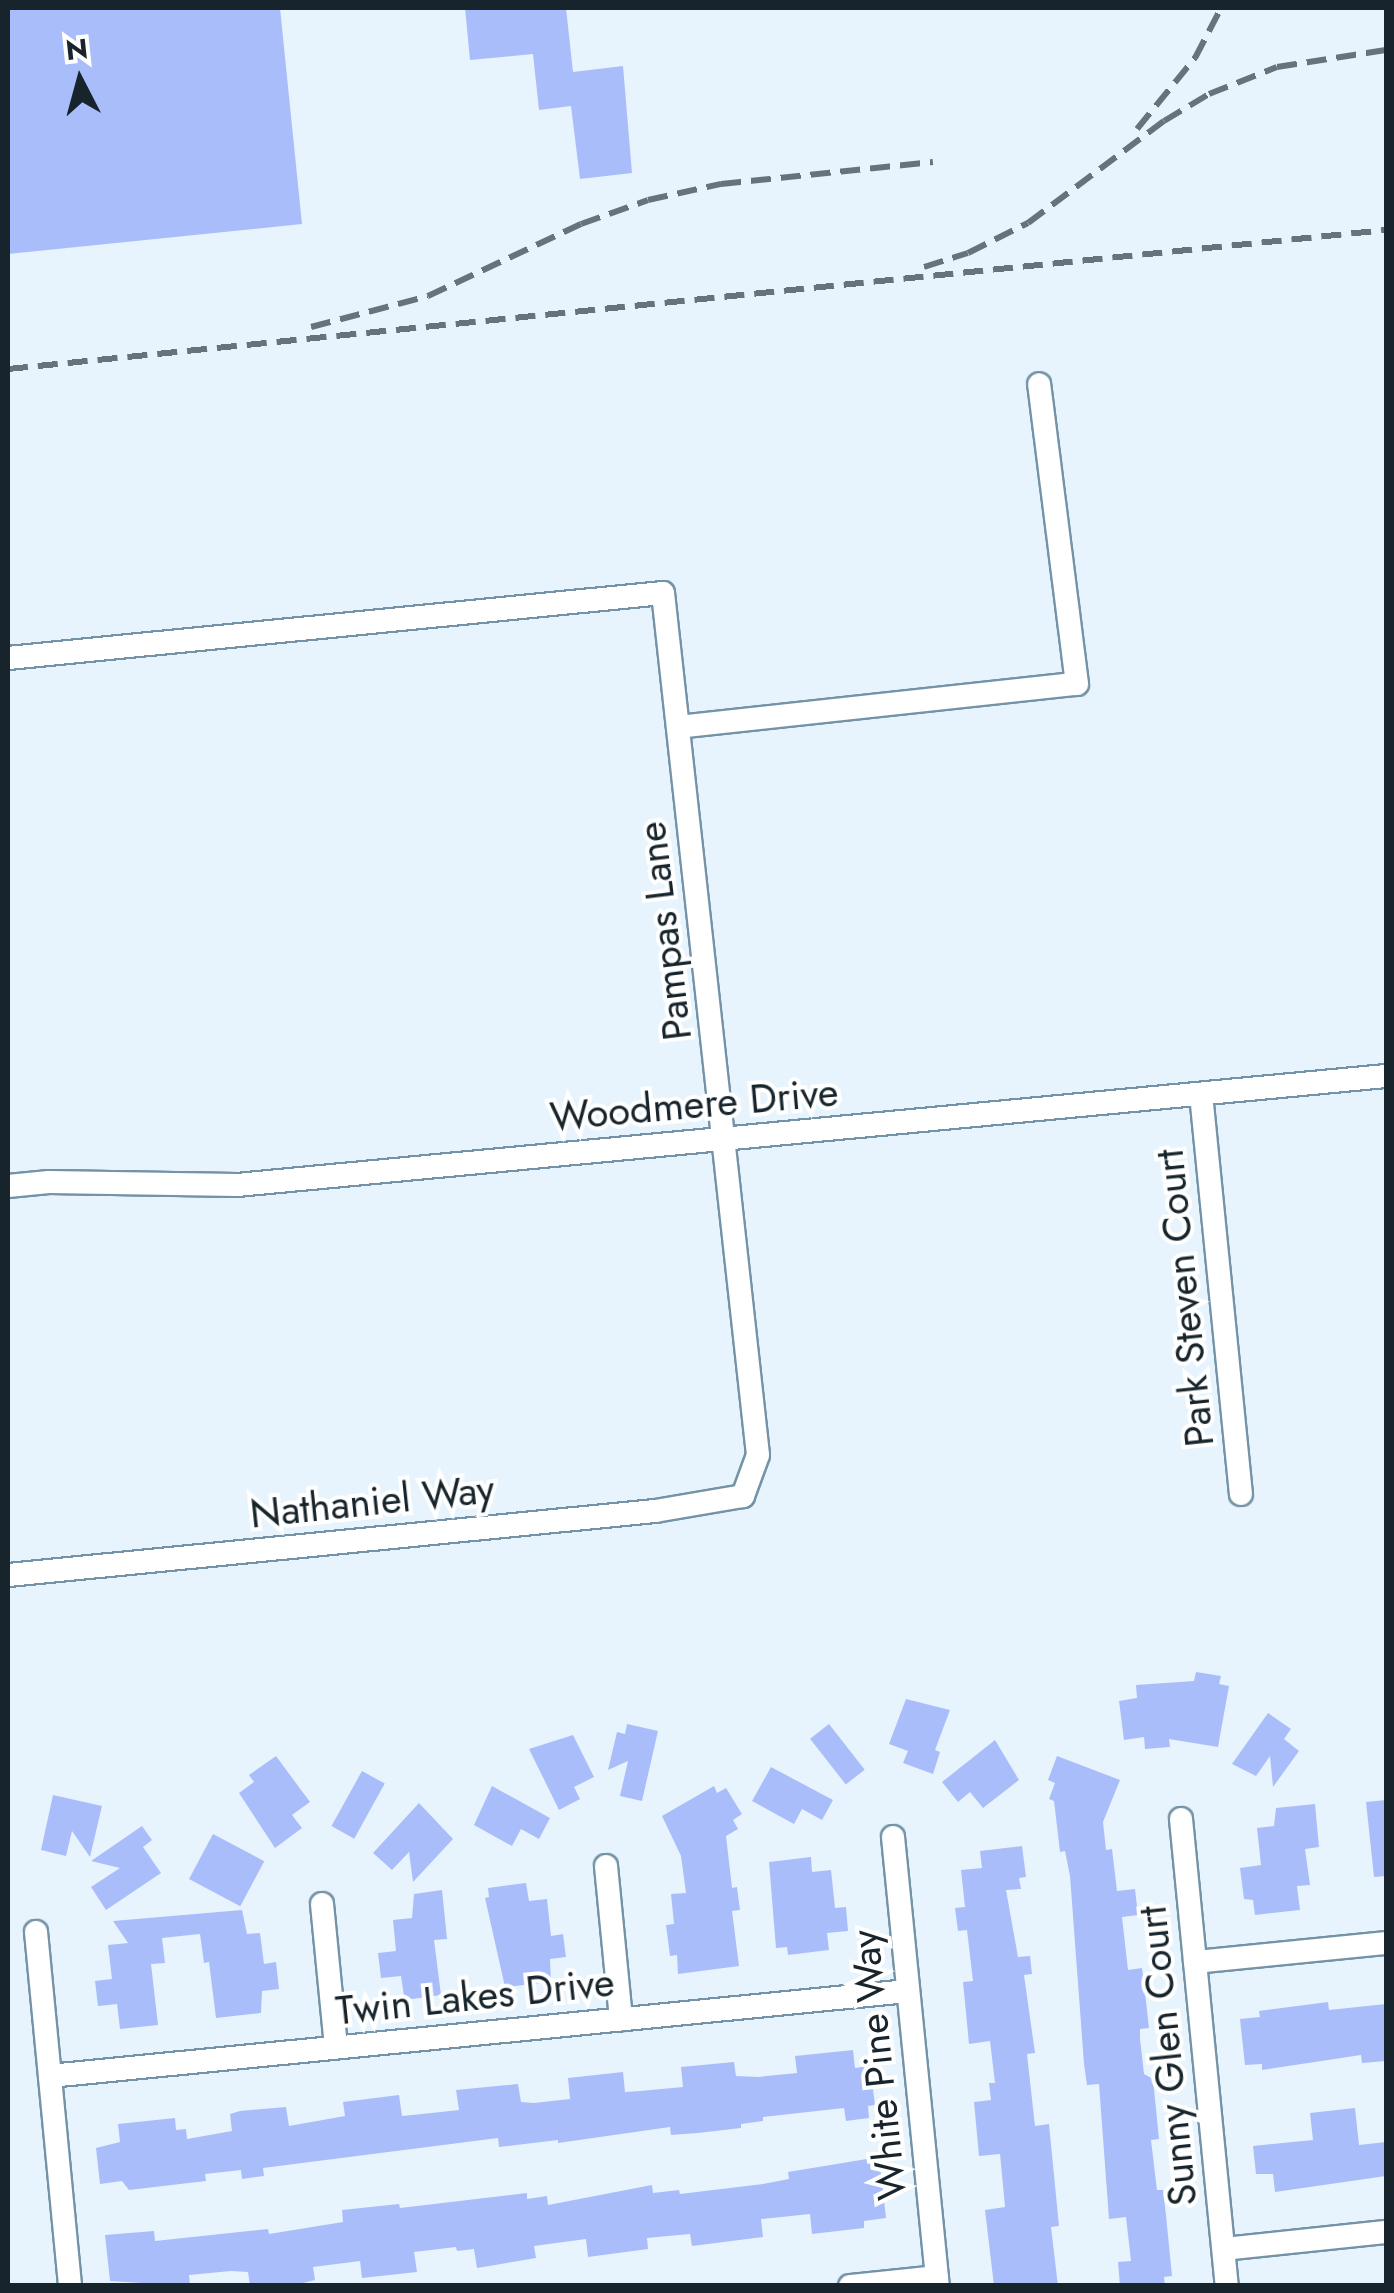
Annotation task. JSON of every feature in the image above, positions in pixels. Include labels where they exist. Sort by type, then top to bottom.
[{"type":"street","points":[[678,727],[1077,684],[1039,384]]},
{"type":"street","name":"Pampas Lane","points":[[8,658],[663,593],[758,1454],[743,1496]]},
{"type":"street","name":"Woodmere Drive","points":[[8,1186],[48,1182],[237,1185],[1386,1076]]},
{"type":"street","name":"Park Steven Court","points":[[1201,1094],[1241,1494]]},
{"type":"street","name":"Nathaniel Way","points":[[8,1575],[655,1511],[743,1496]]},
{"type":"street","name":"Sunny Glen Court","points":[[1181,1820],[1227,2286]]},
{"type":"street","name":"White Pine Way","points":[[893,1837],[937,2281]]},
{"type":"street","points":[[606,1866],[621,2019]]},
{"type":"street","points":[[322,1904],[336,2047]]},
{"type":"street","points":[[36,1932],[70,2286]]},
{"type":"street","points":[[1195,1962],[1386,1944]]},
{"type":"street","name":"Twin Lakes Drive","points":[[50,2076],[908,1991]]},
{"type":"street","points":[[1224,2249],[1386,2232]]},
{"type":"street","points":[[850,2286],[937,2281]]},
{"type":"building","points":[[8,8],[280,8],[302,224],[8,254]]},
{"type":"building","points":[[465,8],[566,8],[573,72],[623,66],[632,173],[580,179],[571,106],[539,110],[533,54],[470,60]]},
{"type":"building","points":[[1196,1672],[1221,1676],[1219,1684],[1229,1686],[1218,1747],[1169,1739],[1170,1747],[1145,1749],[1144,1737],[1124,1740],[1119,1701],[1137,1698],[1136,1685],[1194,1681]]},
{"type":"building","points":[[906,1699],[950,1710],[935,1750],[940,1752],[933,1774],[903,1763],[908,1751],[889,1744]]},
{"type":"building","points":[[1268,1713],[1291,1729],[1284,1739],[1299,1751],[1273,1787],[1270,1756],[1256,1776],[1232,1764]]},
{"type":"building","points":[[627,1724],[658,1731],[642,1801],[620,1796],[628,1761],[608,1770],[617,1732],[625,1734]]},
{"type":"building","points":[[829,1724],[865,1770],[846,1784],[810,1739]]},
{"type":"building","points":[[573,1735],[594,1777],[574,1787],[580,1799],[559,1810],[529,1749]]},
{"type":"building","points":[[995,1740],[1019,1780],[983,1808],[970,1792],[958,1802],[942,1782]]},
{"type":"building","points":[[276,1756],[310,1802],[292,1815],[302,1828],[275,1848],[239,1793],[254,1782],[249,1775]]},
{"type":"building","points":[[1057,1756],[1120,1780],[1103,1822],[1106,1850],[1112,1849],[1117,1891],[1135,1889],[1138,1915],[1122,1917],[1128,1970],[1142,1968],[1146,2001],[1149,2028],[1140,2029],[1140,2039],[1144,2074],[1153,2079],[1159,2139],[1151,2140],[1157,2190],[1163,2190],[1172,2276],[1164,2277],[1165,2286],[1120,2286],[1118,2262],[1131,2261],[1126,2217],[1109,2219],[1099,2084],[1087,2085],[1070,1876],[1065,1851],[1060,1852],[1054,1801],[1049,1799],[1055,1783],[1048,1780]]},
{"type":"building","points":[[771,1767],[833,1800],[822,1820],[802,1809],[794,1824],[752,1801]]},
{"type":"building","points":[[362,1771],[385,1784],[354,1839],[331,1826]]},
{"type":"building","points":[[492,1786],[550,1818],[539,1839],[521,1829],[512,1846],[474,1825]]},
{"type":"building","points":[[714,1786],[717,1793],[726,1788],[742,1814],[733,1820],[738,1829],[726,1836],[732,1888],[737,1887],[740,1910],[732,1911],[739,1966],[678,1974],[677,1955],[670,1956],[666,1925],[674,1924],[671,1894],[686,1893],[681,1856],[662,1816]]},
{"type":"building","points":[[53,1795],[102,1806],[90,1857],[72,1831],[66,1856],[41,1850]]},
{"type":"building","points":[[1386,1800],[1386,1876],[1374,1877],[1366,1802]]},
{"type":"building","points":[[419,1803],[453,1839],[413,1882],[409,1852],[392,1870],[373,1853]]},
{"type":"building","points":[[1315,1804],[1319,1847],[1305,1849],[1310,1885],[1297,1886],[1300,1910],[1255,1915],[1253,1900],[1244,1899],[1240,1868],[1261,1865],[1257,1828],[1274,1826],[1276,1808]]},
{"type":"building","points":[[142,1826],[152,1840],[143,1847],[161,1873],[106,1910],[91,1887],[120,1868],[91,1861]]},
{"type":"building","points":[[213,1834],[264,1861],[240,1906],[189,1879]]},
{"type":"building","points":[[1022,1846],[1026,1877],[1019,1878],[1021,1889],[1006,1890],[1018,1957],[1030,1956],[1032,1974],[1024,1975],[1035,2053],[1027,2054],[1035,2126],[1049,2124],[1059,2226],[1051,2227],[1058,2286],[994,2286],[985,2210],[1005,2207],[1000,2154],[979,2156],[974,2102],[991,2100],[989,2083],[995,2083],[990,2041],[969,2044],[963,1982],[973,1981],[967,1930],[958,1931],[955,1908],[965,1907],[961,1870],[982,1868],[980,1851]]},
{"type":"building","points":[[811,1857],[812,1872],[831,1870],[835,1908],[846,1907],[848,1931],[827,1933],[829,1950],[788,1955],[787,1947],[776,1948],[769,1862]]},
{"type":"building","points":[[526,1883],[529,1901],[547,1899],[551,1936],[563,1934],[566,1957],[550,1959],[551,1982],[505,1987],[485,1898],[489,1897],[488,1888]]},
{"type":"building","points":[[442,1890],[447,1939],[434,1940],[441,1995],[412,1999],[404,1996],[401,1976],[381,1978],[378,1953],[396,1951],[393,1920],[412,1918],[414,1894]]},
{"type":"building","points":[[242,1910],[247,1934],[260,1933],[264,1964],[276,1962],[279,1989],[262,1991],[261,2013],[216,2018],[209,1962],[204,1963],[200,1934],[162,1938],[165,1963],[151,1964],[158,2025],[120,2029],[117,2004],[98,2006],[95,1981],[112,1979],[108,1945],[128,1943],[113,1921]]},
{"type":"building","points":[[1328,2002],[1329,2010],[1386,2004],[1386,2061],[1362,2063],[1361,2055],[1262,2070],[1262,2064],[1245,2065],[1240,2019],[1260,2017],[1259,2011]]},
{"type":"building","points":[[853,2050],[855,2068],[870,2066],[875,2105],[868,2106],[869,2118],[846,2121],[844,2108],[763,2117],[763,2121],[741,2124],[741,2128],[698,2133],[671,2135],[670,2127],[499,2147],[498,2138],[263,2168],[264,2176],[242,2179],[241,2170],[205,2174],[206,2181],[129,2190],[122,2181],[100,2184],[96,2148],[120,2142],[118,2124],[175,2118],[176,2130],[186,2129],[187,2139],[232,2131],[230,2114],[240,2111],[286,2107],[289,2126],[345,2116],[343,2102],[399,2095],[402,2116],[459,2110],[456,2090],[518,2084],[521,2102],[534,2103],[570,2099],[568,2078],[623,2072],[625,2092],[683,2087],[681,2067],[734,2062],[736,2076],[758,2077],[797,2073],[795,2056]]},
{"type":"building","points":[[1355,2108],[1359,2145],[1386,2142],[1386,2176],[1275,2192],[1273,2174],[1256,2174],[1253,2146],[1313,2140],[1310,2113]]},
{"type":"building","points":[[879,2157],[886,2218],[864,2221],[864,2228],[812,2234],[810,2214],[761,2219],[763,2237],[692,2246],[690,2234],[647,2238],[648,2249],[588,2257],[586,2239],[534,2246],[536,2258],[477,2268],[474,2249],[414,2252],[417,2272],[362,2278],[360,2261],[313,2267],[315,2280],[291,2286],[250,2286],[248,2272],[231,2271],[189,2275],[190,2286],[110,2281],[105,2235],[154,2231],[155,2241],[268,2229],[269,2234],[343,2222],[342,2210],[399,2204],[400,2208],[527,2193],[527,2199],[547,2196],[548,2205],[652,2185],[653,2193],[679,2190],[680,2194],[763,2184],[789,2179],[788,2172]]},
{"type":"railway","points":[[1137,129],[1195,58],[1221,8]]},
{"type":"railway","points":[[924,267],[968,253],[1028,223],[1164,121],[1209,94],[1277,67],[1386,50]]},
{"type":"railway","points":[[311,327],[428,296],[581,224],[648,200],[721,184],[933,162]]},
{"type":"railway","points":[[8,369],[1386,230]]}]
